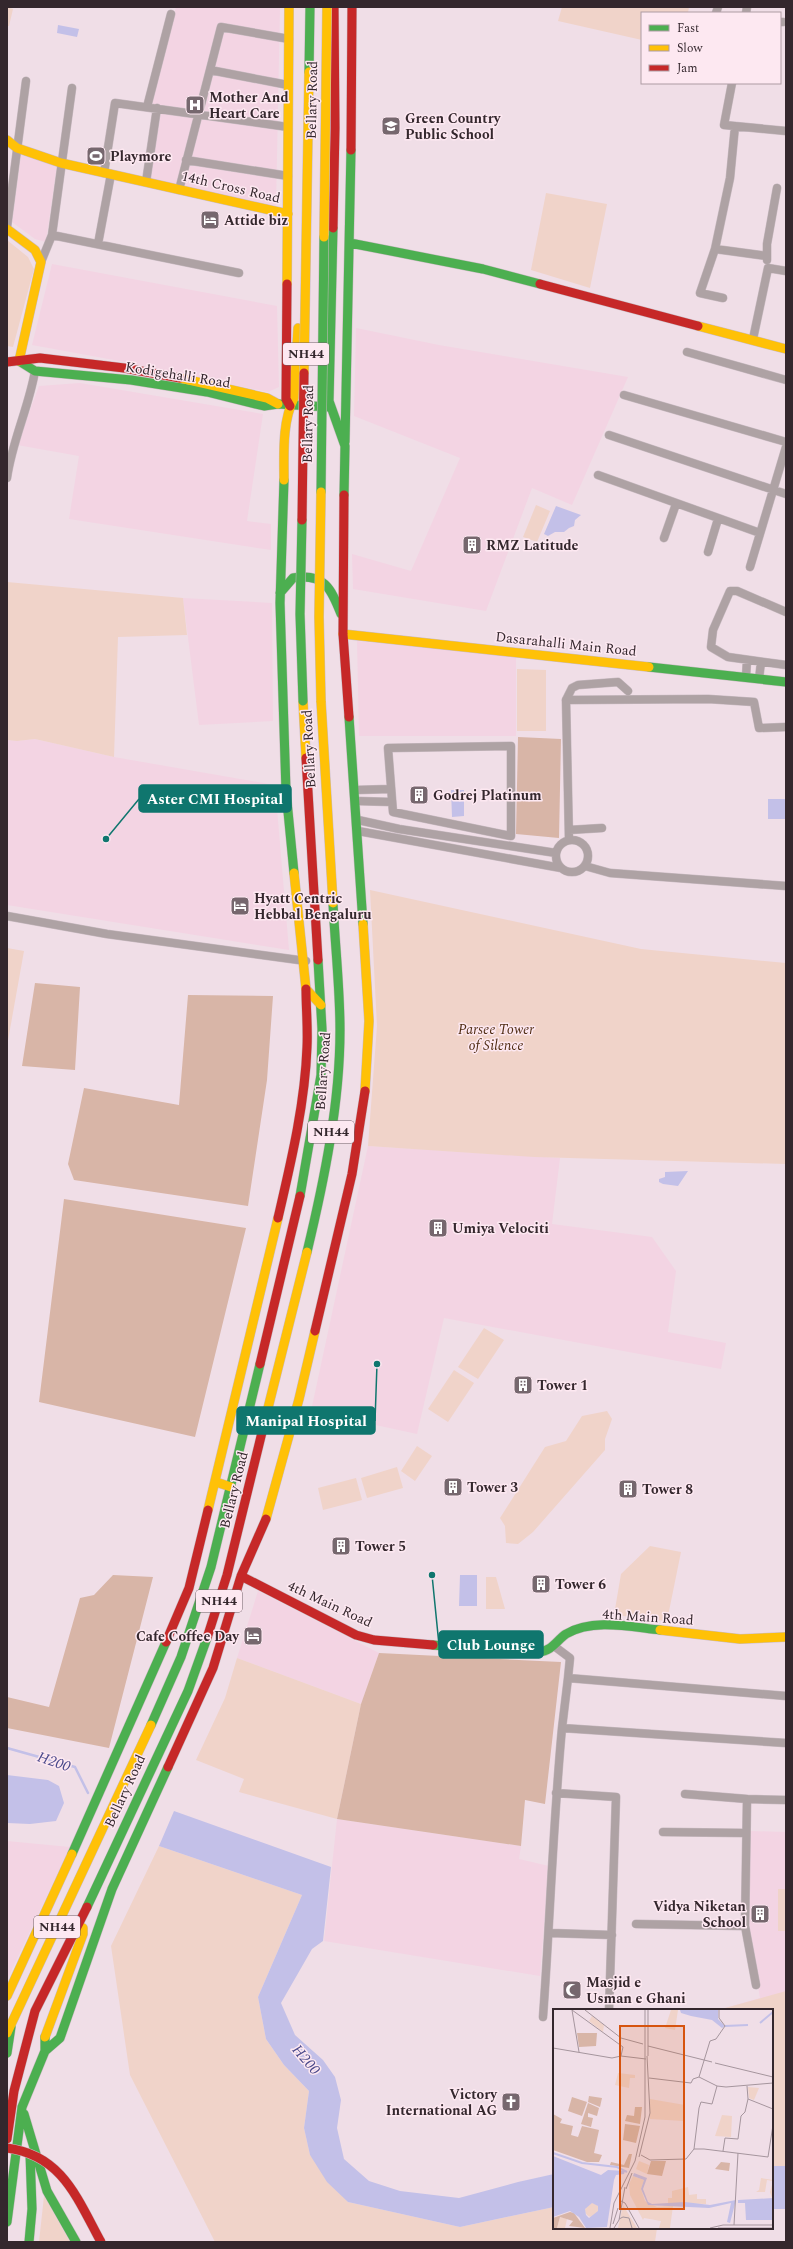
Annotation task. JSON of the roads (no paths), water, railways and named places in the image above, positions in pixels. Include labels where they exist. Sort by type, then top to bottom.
[{"type":"main road","points":[[288,7],[286,399],[290,406]]},
{"type":"main road","name":"Bellary Road","points":[[7,1996],[106,1780],[189,1588],[216,1482],[292,1159],[304,1084],[307,1047],[306,989],[286,791],[280,593],[284,445],[290,406],[294,398],[302,269],[303,7]]},
{"type":"main road","name":"Bellary Road","points":[[8,2026],[104,1828],[181,1656],[211,1567],[231,1487],[287,1254],[314,1122],[321,1075],[321,1005],[303,701],[300,614],[310,7]]},
{"type":"main road","name":"Bellary Road","points":[[7,2222],[22,2107],[45,2051],[45,2034],[83,1934],[84,1914],[188,1691],[202,1656],[227,1575],[323,1185],[338,1074],[340,1030],[321,701],[319,617],[327,7]]},
{"type":"main road","name":"Bellary Road","points":[[45,2051],[60,2038],[108,1902],[213,1668],[241,1576],[264,1526],[298,1399],[352,1174],[362,1120],[368,1069],[369,1021],[358,820],[343,634],[345,446],[330,407],[335,128],[334,7]]},
{"type":"main road","points":[[345,446],[350,242],[352,7]]},
{"type":"main road","name":"14th Cross Road","points":[[7,140],[17,148],[61,163],[288,214]]},
{"type":"main road","points":[[7,228],[35,250],[41,262],[19,361]]},
{"type":"main road","points":[[350,242],[483,269],[753,339],[786,349]]},
{"type":"main road","points":[[7,362],[40,358],[124,368],[207,383],[267,398],[278,404]]},
{"type":"main road","name":"Kodigehalli Road","points":[[19,361],[35,371],[131,380],[207,392],[264,406],[278,404],[290,406],[346,408]]},
{"type":"main road","points":[[280,593],[293,578],[312,575],[327,584],[344,620]]},
{"type":"main road","name":"Dasarahalli Main Road","points":[[343,634],[786,682]]},
{"type":"main road","points":[[306,989],[321,1005]]},
{"type":"main road","points":[[216,1482],[231,1487]]},
{"type":"main road","name":"4th Main Road","points":[[241,1576],[356,1635],[374,1640],[516,1652],[541,1652],[554,1646],[566,1634],[582,1628],[609,1625],[740,1639],[786,1637]]},
{"type":"main road","points":[[7,2139],[22,2052],[35,2011],[84,1914]]},
{"type":"main road","name":"NH44","points":[[7,2052],[8,2026]]},
{"type":"main road","points":[[22,2107],[47,2192],[76,2242]]},
{"type":"main road","points":[[28,2131],[32,2209],[29,2242]]},
{"type":"main road","points":[[7,2148],[29,2151],[55,2167],[73,2192],[101,2242]]},
{"type":"street","points":[[146,107],[171,14]]},
{"type":"street","points":[[179,190],[221,27],[288,39]]},
{"type":"street","points":[[210,70],[288,85]]},
{"type":"street","points":[[7,228],[26,81]]},
{"type":"street","points":[[732,84],[724,125],[786,131]]},
{"type":"street","points":[[41,262],[52,235],[72,88]]},
{"type":"street","points":[[98,244],[108,174],[115,103],[288,127]]},
{"type":"street","points":[[146,182],[157,108]]},
{"type":"street","points":[[722,298],[700,293],[716,249],[730,178],[736,126]]},
{"type":"street","points":[[186,160],[288,176]]},
{"type":"street","points":[[753,339],[768,268],[767,244],[778,188]]},
{"type":"street","points":[[52,235],[239,273]]},
{"type":"street","points":[[716,249],[767,256]]},
{"type":"street","points":[[768,268],[786,271]]},
{"type":"street","points":[[687,352],[786,380]]},
{"type":"street","points":[[7,478],[9,462],[32,386],[35,371]]},
{"type":"street","points":[[624,395],[786,442]]},
{"type":"street","points":[[610,435],[786,494]]},
{"type":"street","points":[[750,566],[786,447]]},
{"type":"street","points":[[598,475],[718,519],[760,532]]},
{"type":"street","points":[[664,538],[676,504]]},
{"type":"street","points":[[708,552],[718,519]]},
{"type":"street","points":[[786,612],[737,591],[730,591],[713,630],[711,647],[728,658],[786,665]]},
{"type":"street","points":[[746,677],[747,660]]},
{"type":"street","points":[[759,679],[761,662]]},
{"type":"street","points":[[569,840],[566,700],[572,688],[578,685],[618,682],[628,691]]},
{"type":"street","points":[[566,700],[708,698],[754,702],[759,728],[786,727]]},
{"type":"street","points":[[511,746],[511,836],[393,812],[392,802],[388,748],[511,746]]},
{"type":"street","points":[[355,790],[391,789]]},
{"type":"street","points":[[356,801],[392,802]]},
{"type":"street","points":[[358,820],[399,829],[556,853]]},
{"type":"street","points":[[569,830],[602,828]]},
{"type":"street","points":[[358,831],[576,872],[585,866],[589,857],[586,847],[579,840],[569,840],[560,844],[556,853],[558,864],[561,868]]},
{"type":"street","points":[[585,866],[610,873],[786,886]]},
{"type":"street","points":[[7,916],[108,934],[319,962]]},
{"type":"street","points":[[543,2017],[550,1933],[556,1794],[570,1658],[554,1646]]},
{"type":"street","points":[[568,1678],[786,1696]]},
{"type":"street","points":[[562,1728],[786,1743]]},
{"type":"street","points":[[556,1794],[616,1797],[609,2009]]},
{"type":"street","points":[[685,1794],[747,1799],[786,1800]]},
{"type":"street","points":[[747,1799],[745,1926],[756,1985]]},
{"type":"street","points":[[663,1832],[746,1833]]},
{"type":"street","points":[[636,1924],[745,1926]]},
{"type":"street","points":[[550,1933],[612,1935]]},
{"type":"water","points":[[58,25],[79,29],[77,37],[57,33]]},
{"type":"water","points":[[556,506],[581,515],[575,520],[574,526],[564,532],[555,532],[548,536],[544,534]]},
{"type":"water","points":[[451,790],[464,790],[464,816],[452,817]]},
{"type":"water","points":[[768,799],[786,799],[786,819],[768,819]]},
{"type":"water","points":[[688,1171],[678,1186],[659,1182],[659,1179],[665,1177],[665,1172]]},
{"type":"water","points":[[460,1575],[477,1575],[477,1606],[459,1606]]},
{"type":"water","points":[[7,1775],[48,1780],[59,1786],[64,1803],[56,1821],[30,1824],[7,1823]]},
{"type":"water","points":[[174,1811],[331,1867],[323,1941],[312,1949],[281,2003],[295,2035],[323,2060],[335,2077],[341,2100],[337,2128],[344,2159],[369,2181],[400,2191],[459,2198],[553,2174],[553,2207],[460,2227],[348,2202],[327,2182],[310,2155],[304,2128],[309,2091],[284,2065],[266,2039],[258,1997],[302,1895],[159,1846]]},
{"type":"water","points":[[773,2166],[786,2166],[786,2209],[773,2209]]},
{"type":"waterway","name":"H200","points":[[7,1748],[75,1767],[88,1793]]},
{"type":"place","name":"Mother And Heart Care","points":[[195,105]]},
{"type":"place","name":"Green Country Public School","points":[[391,126]]},
{"type":"place","name":"Playmore","points":[[96,156]]},
{"type":"place","name":"Attide biz","points":[[210,220]]},
{"type":"place","name":"RMZ Latitude","points":[[472,545]]},
{"type":"place","name":"Godrej Platinum","points":[[419,795]]},
{"type":"place","name":"Aster CMI Hospital","points":[[106,839]]},
{"type":"place","name":"Hyatt Centric Hebbal Bengaluru","points":[[240,906]]},
{"type":"place","name":"Umiya Velociti","points":[[438,1228]]},
{"type":"place","name":"Manipal Hospital","points":[[377,1364]]},
{"type":"place","name":"Tower 1","points":[[523,1385]]},
{"type":"place","name":"Tower 3","points":[[453,1487]]},
{"type":"place","name":"Tower 8","points":[[628,1489]]},
{"type":"place","name":"Tower 5","points":[[341,1546]]},
{"type":"place","name":"Club Lounge","points":[[432,1575]]},
{"type":"place","name":"Tower 6","points":[[541,1584]]},
{"type":"place","name":"Cafe Coffee Day","points":[[253,1636]]},
{"type":"place","name":"Vidya Niketan School","points":[[760,1914]]},
{"type":"place","name":"Masjid e Usman e Ghani","points":[[572,1990]]},
{"type":"place","name":"Victory International AG","points":[[511,2102]]},
{"type":"park label","name":"Parsee Tower of Silence","points":[[496,1038]]}]
